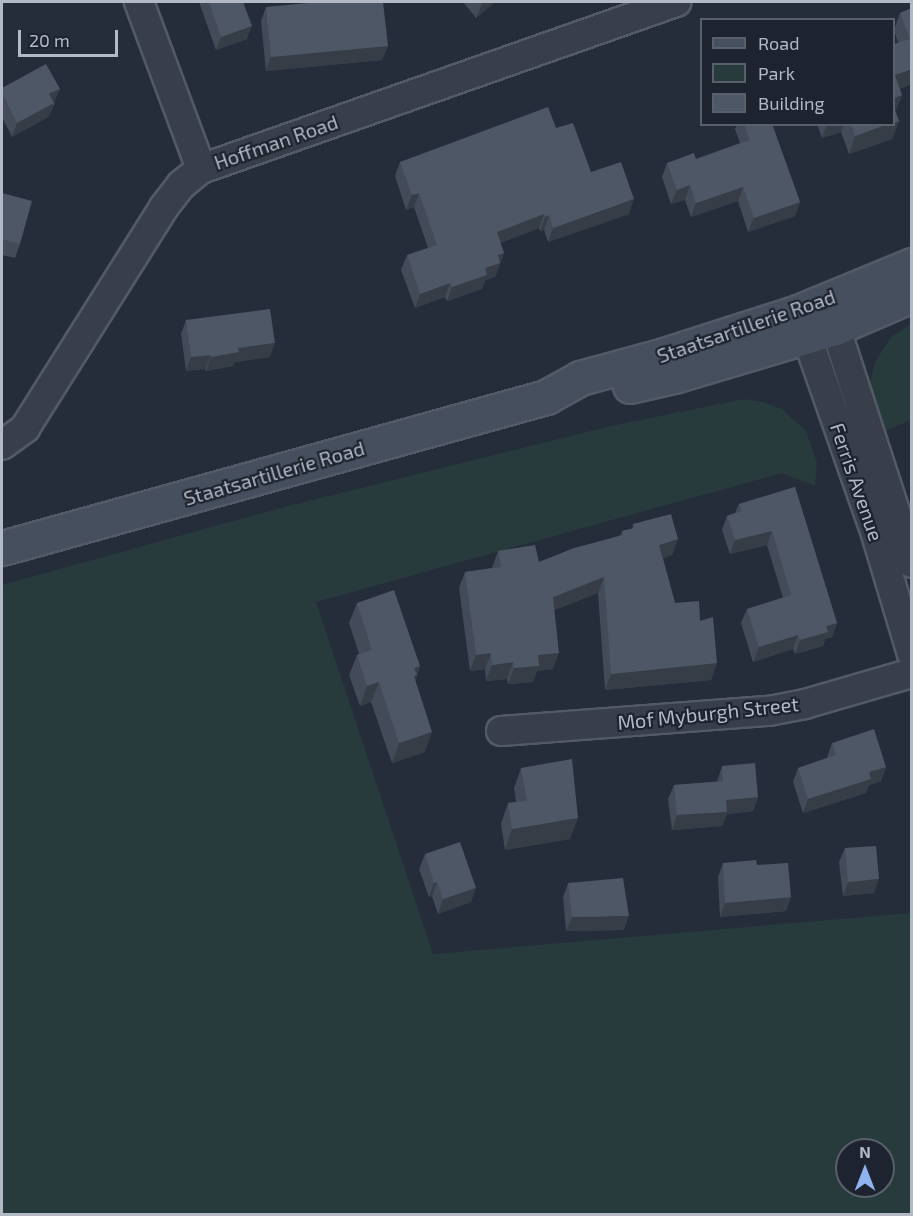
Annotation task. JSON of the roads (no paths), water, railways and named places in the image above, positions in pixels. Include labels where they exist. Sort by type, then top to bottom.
[{"type":"street","points":[[139,2],[201,169]]},
{"type":"street","name":"Hoffman Road","points":[[2,445],[25,428],[164,207],[181,185],[201,169],[676,2]]},
{"type":"street","name":"Staatsartillerie Road","points":[[817,319],[912,265]]},
{"type":"street","name":"Staatsartillerie Road","points":[[2,548],[546,397],[580,378],[664,355],[912,295]]},
{"type":"street","name":"Ferris Avenue","points":[[817,319],[912,563]]},
{"type":"street","name":"Ferris Avenue","points":[[817,319],[875,531],[912,654]]},
{"type":"street","name":"Mof Myburgh Street","points":[[501,731],[769,711],[805,704],[912,673]]}]
